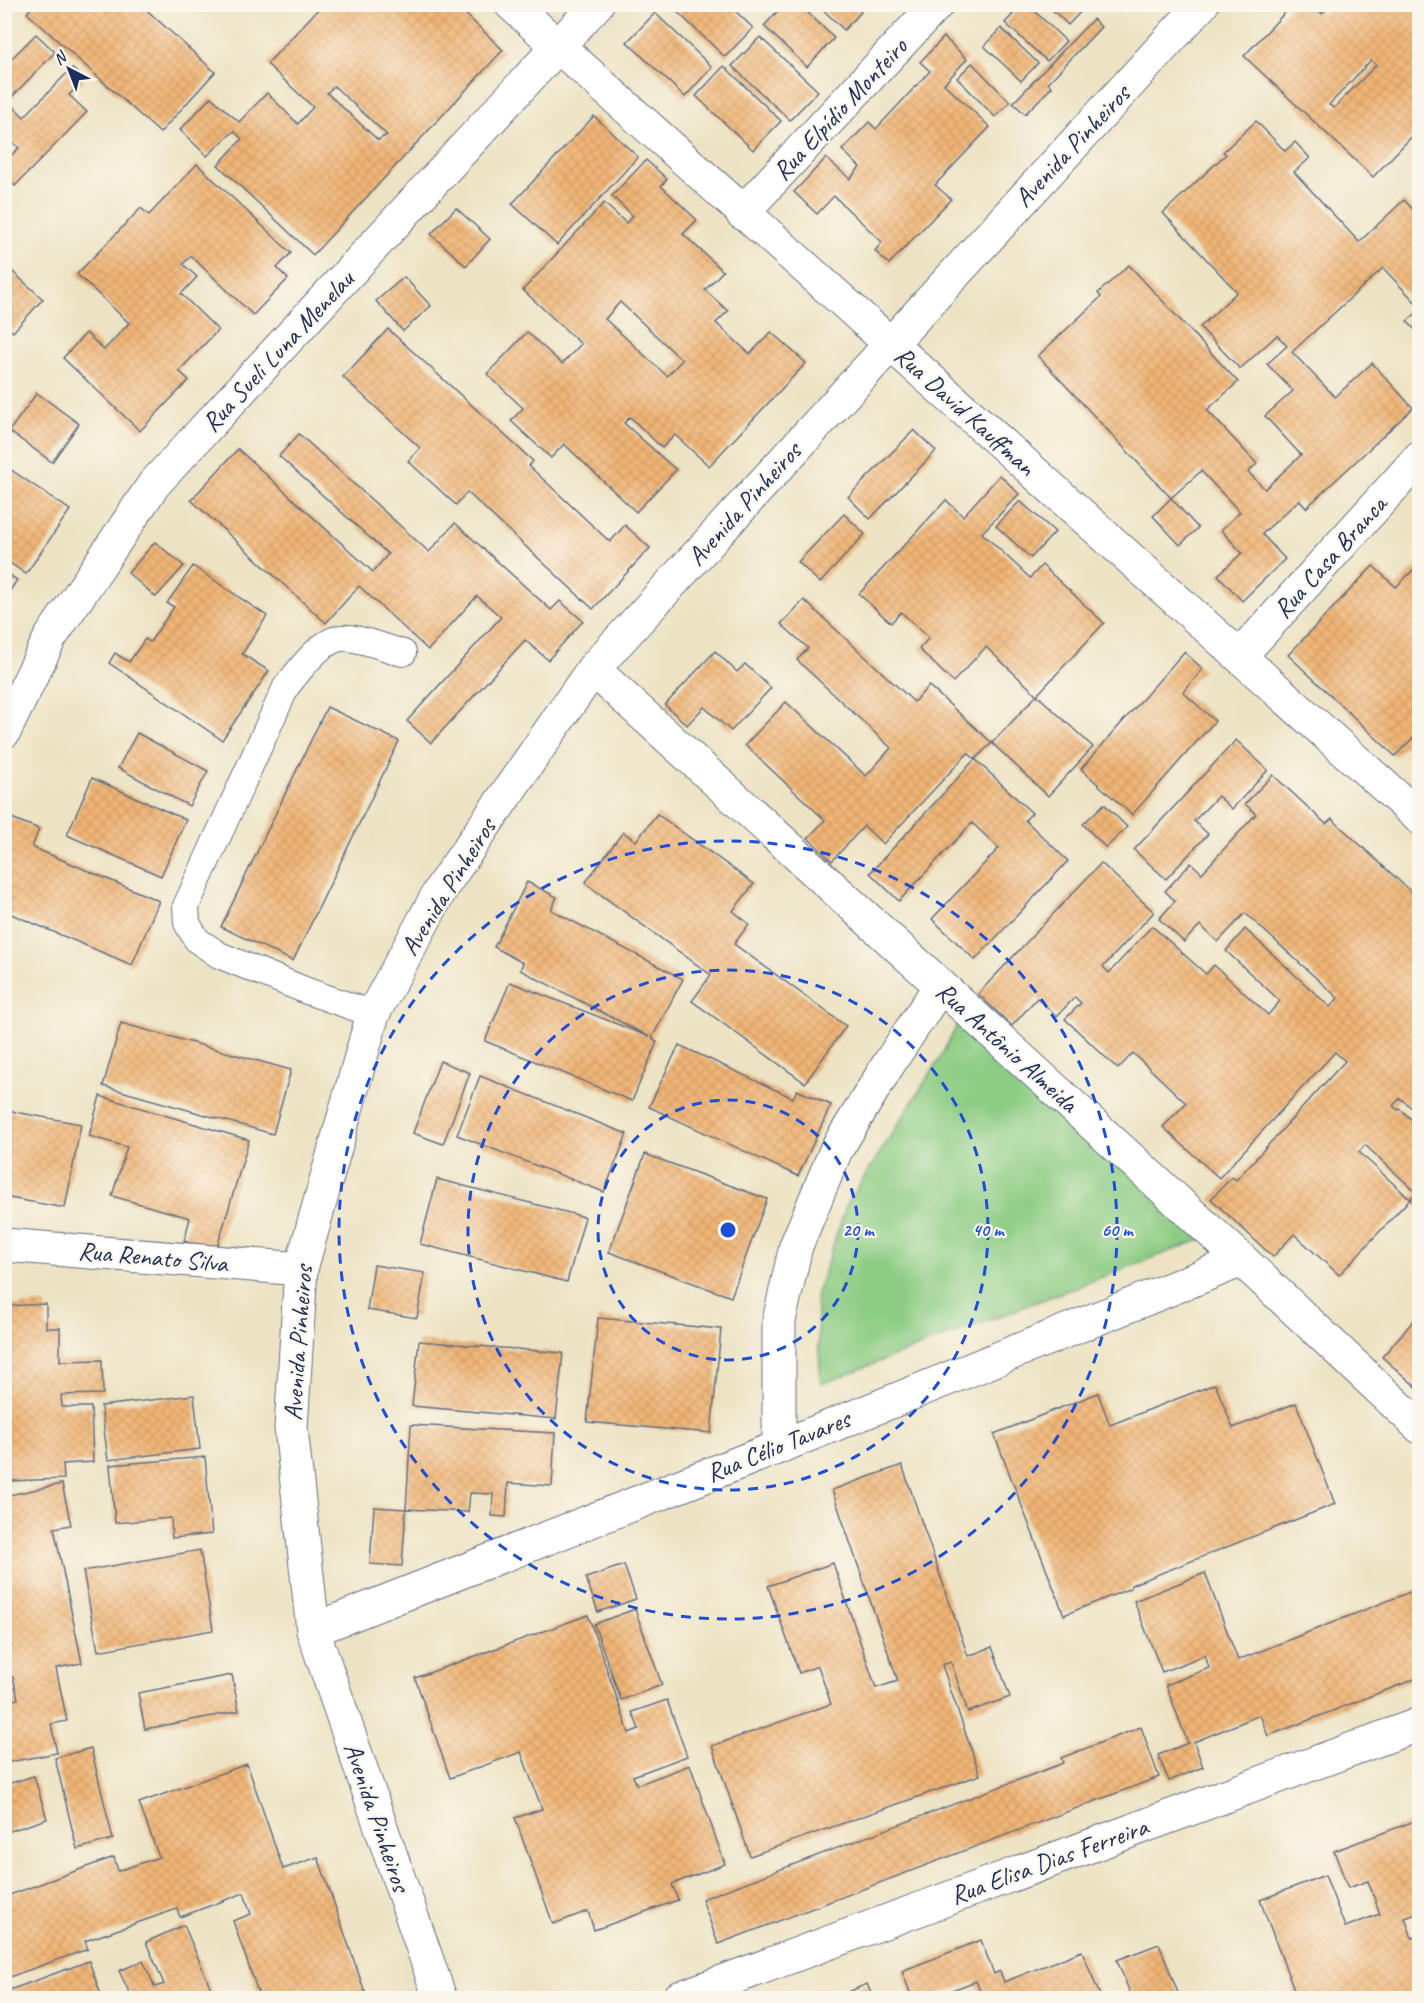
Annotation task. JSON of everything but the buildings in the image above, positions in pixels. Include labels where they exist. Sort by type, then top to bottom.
[{"type":"street","name":"Rua David Kauffman","points":[[511,4],[1419,818]]},
{"type":"street","name":"Rua Sueli Luna Menelau","points":[[4,732],[50,638],[154,484],[597,4]]},
{"type":"street","name":"Rua Elpídio Monteiro","points":[[742,213],[937,4]]},
{"type":"street","name":"Avenida Pinheiros","points":[[440,1998],[313,1630],[291,1428],[301,1269],[374,1014],[442,887],[593,669],[1203,4]]},
{"type":"street","name":"Rua Casa Branca","points":[[1240,656],[1419,457]]},
{"type":"street","name":"Rua Antônio Almeida","points":[[593,669],[1242,1260],[1419,1427]]},
{"type":"street","points":[[779,1447],[778,1321],[796,1246],[836,1150],[940,986]]},
{"type":"street","name":"Rua Renato Silva","points":[[4,1245],[301,1269]]},
{"type":"street","name":"Rua Célio Tavares","points":[[313,1630],[779,1447],[1242,1260]]},
{"type":"street","name":"Rua Elisa Dias Ferreira","points":[[679,1998],[1419,1724]]},
{"type":"lane","points":[[374,1014],[307,991],[219,956],[197,939],[187,923],[186,906],[286,687],[306,662],[326,644],[346,638],[403,653]]},
{"type":"green space","points":[[964,1012],[1205,1238],[821,1384],[816,1297],[846,1206],[939,1060]]}]
